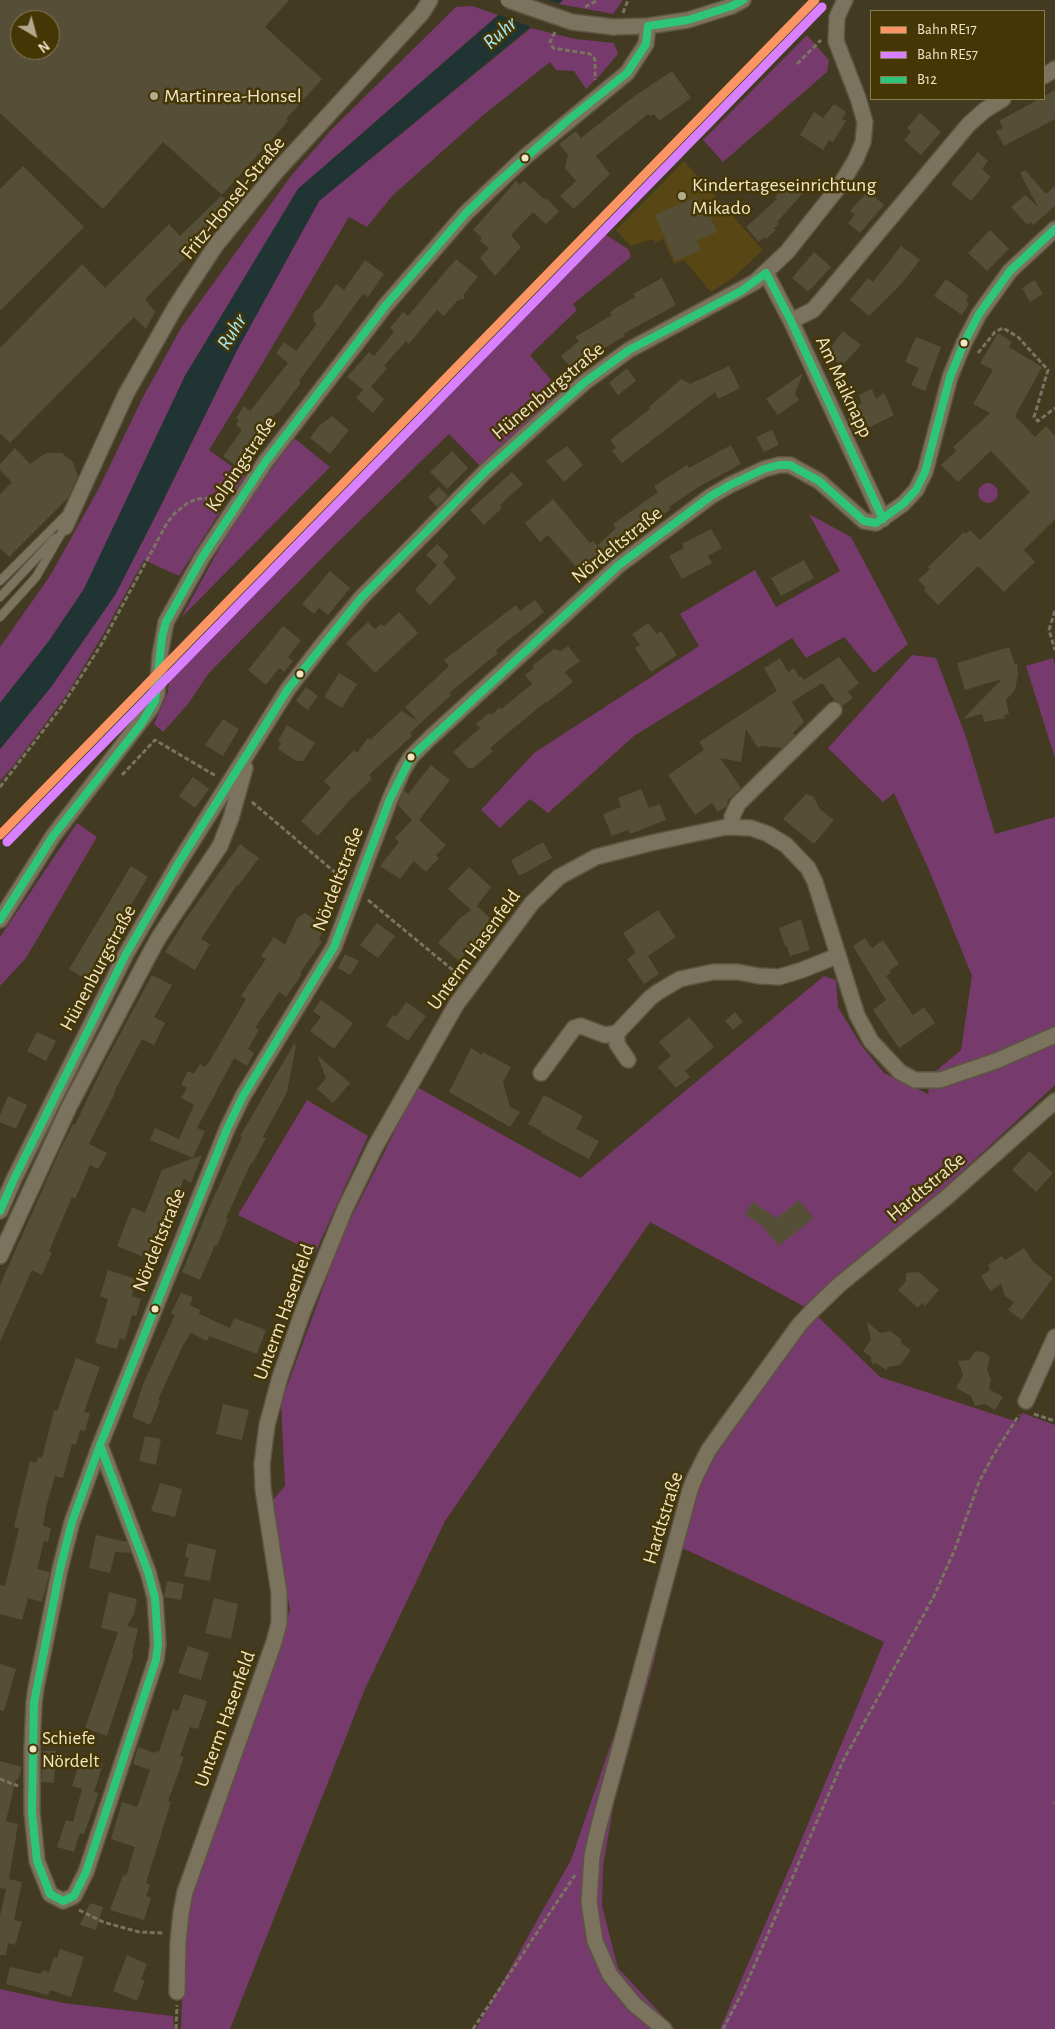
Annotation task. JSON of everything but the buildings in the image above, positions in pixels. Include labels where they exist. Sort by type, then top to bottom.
[{"type":"street","name":"Fritz-Honsel-Straße","points":[[65,527],[126,394],[176,306],[216,245],[276,172],[422,13],[430,0]]},
{"type":"street","points":[[508,0],[572,22],[617,22],[648,26],[688,20],[732,6],[743,0]]},
{"type":"street","name":"Hünenburgstraße","points":[[0,1256],[69,1107],[155,944],[220,846],[234,788],[249,754],[288,689],[361,598],[486,470],[585,382],[610,363],[659,333],[741,291],[766,273],[786,252],[841,184],[856,159],[863,142],[865,122],[839,50],[835,26],[845,0]]},
{"type":"street","name":"Kolpingstraße","points":[[0,920],[53,836],[141,724],[155,701],[162,637],[166,622],[203,556],[300,414],[386,304],[460,220],[525,157],[617,82],[635,63],[646,44],[648,26]]},
{"type":"street","points":[[791,321],[813,310],[969,124],[1000,100]]},
{"type":"street","points":[[883,519],[911,495],[925,472],[950,377],[979,314],[1010,271],[1055,229]]},
{"type":"street","name":"Am Maiknapp","points":[[766,273],[791,321],[883,519]]},
{"type":"street","name":"Nördeltstraße","points":[[100,1445],[148,1572],[155,1598],[158,1644],[156,1660],[86,1872],[74,1896],[63,1901],[50,1894],[37,1861],[32,1812],[34,1703],[65,1549],[78,1501],[100,1445],[226,1129],[243,1096],[329,958],[393,790],[412,757],[619,566],[711,496],[755,472],[779,465],[790,465],[819,481],[864,521],[873,524],[883,519]]},
{"type":"street","points":[[733,826],[732,816],[738,804],[834,710]]},
{"type":"street","name":"Hünenburgstraße","points":[[0,1210],[18,1170],[126,954],[178,864],[234,788]]},
{"type":"street","name":"Unterm Hasenfeld","points":[[177,1992],[180,1913],[279,1623],[279,1593],[263,1489],[262,1464],[267,1425],[280,1376],[303,1311],[361,1175],[446,1020],[470,984],[532,903],[554,881],[572,869],[608,854],[733,826],[751,828],[768,834],[786,845],[803,860],[815,882],[856,1015],[865,1032],[896,1069],[915,1080],[932,1082],[952,1078],[1055,1035]]},
{"type":"street","points":[[628,1060],[615,1040],[617,1033],[650,998],[680,979],[712,972],[738,972],[778,977],[837,956]]},
{"type":"street","points":[[541,1073],[574,1028],[581,1026],[605,1036],[617,1033]]},
{"type":"street","name":"Hardtstraße","points":[[664,2029],[634,2004],[620,1989],[601,1958],[595,1941],[589,1902],[592,1856],[598,1830],[690,1490],[708,1451],[785,1344],[812,1311],[854,1273],[954,1192],[1055,1101]]},
{"type":"street","points":[[1024,1405],[1055,1337]]},
{"type":"lane","points":[[0,581],[77,503]]},
{"type":"lane","points":[[0,597],[65,527]]},
{"type":"lane","points":[[0,617],[36,577],[65,527]]},
{"type":"path","points":[[580,11],[598,0]]},
{"type":"path","points":[[617,22],[628,0]]},
{"type":"path","points":[[797,64],[835,26]]},
{"type":"path","points":[[560,28],[551,38],[551,45],[556,50],[593,56],[595,85],[599,97]]},
{"type":"path","points":[[977,356],[995,332],[1002,328],[1018,337],[1048,370],[1034,417],[1038,421],[1055,408]]},
{"type":"path","points":[[0,787],[62,706],[92,659],[174,514],[189,502],[197,499],[210,498],[236,506]]},
{"type":"path","points":[[1055,611],[1049,630],[1055,650]]},
{"type":"path","points":[[156,740],[234,788],[470,984]]},
{"type":"path","points":[[723,2029],[745,1987],[843,1762],[934,1596],[955,1549],[979,1482],[1024,1405],[1055,1421]]},
{"type":"path","points":[[474,2029],[579,1869],[592,1856]]},
{"type":"path","points":[[82,1913],[103,1922],[139,1932],[165,1933]]},
{"type":"path","points":[[176,2029],[177,1992]]},
{"type":"shaded area","points":[[563,0],[623,0],[613,14],[559,4]]},
{"type":"shaded area","points":[[472,6],[498,15],[298,189],[185,376],[84,589],[49,641],[0,703],[0,647],[50,576],[99,488],[142,399],[181,328],[291,176],[332,129],[456,7]]},
{"type":"shaded area","points":[[531,28],[575,39],[614,43],[618,54],[586,89],[574,71],[556,70],[550,62],[481,117],[393,195],[367,227],[349,217],[209,450],[245,476],[234,493],[213,493],[209,504],[220,512],[179,576],[144,560],[104,633],[66,696],[0,781],[0,749],[51,687],[115,595],[236,352],[319,201]]},
{"type":"shaded area","points":[[807,35],[829,60],[827,72],[723,162],[703,140]]},
{"type":"shaded area","name":"Kindertageseinrichtung Mikado","points":[[684,161],[763,250],[733,278],[711,292],[684,260],[674,264],[663,239],[655,242],[653,239],[631,246],[616,230]]},
{"type":"shaded area","points":[[600,231],[628,249],[631,257],[573,304],[577,310],[530,355],[563,394],[482,468],[449,434],[333,547],[209,673],[188,704],[163,732],[154,724],[168,692],[170,672]]},
{"type":"shaded area","points":[[294,438],[330,467],[181,618],[235,520]]},
{"type":"shaded area","points":[[988,483],[995,486],[998,493],[995,500],[988,503],[981,500],[978,493],[981,486]]},
{"type":"shaded area","points":[[809,514],[851,537],[908,644],[874,673],[844,637],[806,658],[792,638],[634,736],[548,813],[530,799],[500,828],[481,810],[534,753],[699,646],[680,614],[755,570],[776,607],[840,571]]},
{"type":"shaded area","points":[[912,655],[936,658],[966,737],[995,834],[1055,817],[1055,1085],[942,1190],[810,1301],[812,1311],[650,1222],[445,1521],[365,1689],[230,2029],[181,2029],[185,1915],[290,1610],[272,1501],[285,1486],[281,1403],[342,1236],[417,1087],[580,1178],[824,976],[836,980],[838,1007],[861,1045],[884,1073],[928,1094],[931,1075],[961,1050],[972,976],[929,870],[894,793],[883,802],[828,748]]},
{"type":"shaded area","points":[[1053,658],[1055,665],[1055,758],[1026,666]]},
{"type":"shaded area","points":[[77,823],[97,837],[26,958],[0,986],[0,937]]},
{"type":"shaded area","points":[[307,1100],[368,1136],[315,1253],[238,1215]]},
{"type":"shaded area","points":[[812,1311],[880,1377],[1018,1422],[1022,1413],[1055,1425],[1055,2029],[720,2029],[884,1642],[680,1547],[654,1661],[614,1803],[603,1866],[602,1906],[618,1968],[675,2029],[476,2029],[571,1860],[701,1482],[723,1441]]},
{"type":"shaded area","points":[[0,1989],[63,2003],[173,2016],[174,2029],[0,2029]]},
{"type":"water","name":"Ruhr","points":[[516,0],[563,0],[319,201],[236,352],[115,595],[51,687],[0,749],[0,703],[49,641],[84,589],[185,376],[298,189]]},
{"type":"pier","points":[[512,0],[549,0],[561,5],[534,28],[496,14]]},
{"type":"rail line","name":"RE17","points":[[0,835],[815,0]]},
{"type":"rail line","name":"RE57","points":[[7,842],[822,7]]},
{"type":"transit line","name":"B12","points":[[0,920],[53,836],[141,724],[155,701],[162,637],[166,622],[203,556],[266,461],[386,305],[466,213],[496,184],[567,121],[627,73],[646,44],[648,26],[688,20],[732,6],[743,0]]},
{"type":"transit line","name":"B12","points":[[100,1445],[227,1129],[243,1096],[334,947],[390,799],[411,757],[619,565],[711,496],[730,485],[764,469],[779,465],[790,465],[819,481],[864,521],[876,523],[903,504],[916,490],[925,472],[950,377],[979,314],[1010,271],[1055,229]]},
{"type":"transit line","name":"B12","points":[[0,1211],[14,1179],[126,954],[178,864],[288,689],[361,598],[486,471],[585,382],[629,350],[741,291],[766,273],[791,321],[883,519]]},
{"type":"transit line","name":"B12","points":[[100,1445],[148,1572],[155,1598],[158,1644],[156,1660],[86,1872],[74,1896],[63,1901],[50,1894],[37,1861],[32,1812],[34,1703],[60,1569],[72,1522],[100,1445]]},
{"type":"place","name":"Martinrea-Honsel","points":[[154,96]]},
{"type":"place","name":"Kindertageseinrichtung Mikado","points":[[682,196]]},
{"type":"place","name":"Schiefe Nördelt","points":[[33,1749]]}]
